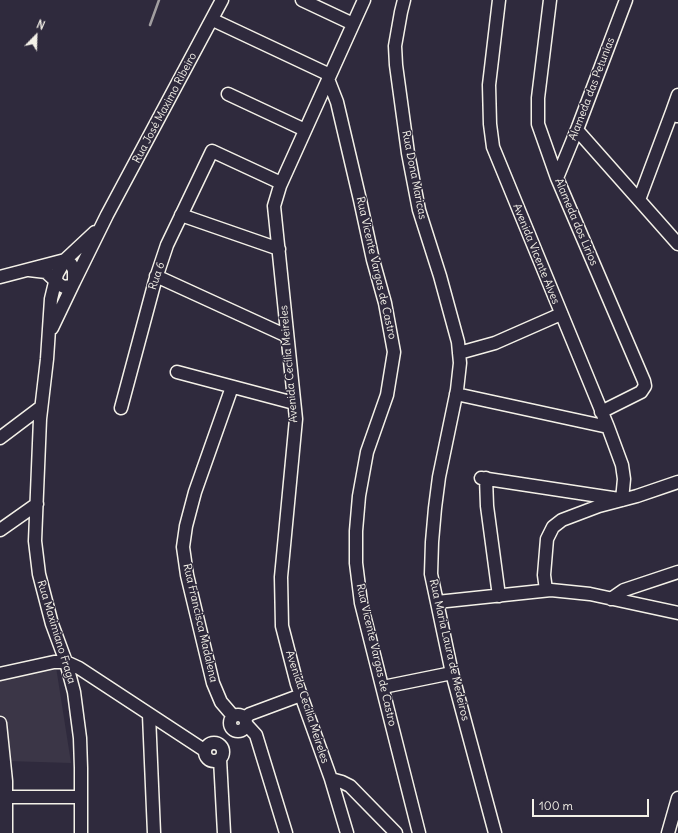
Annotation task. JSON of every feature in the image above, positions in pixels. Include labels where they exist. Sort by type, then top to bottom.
[{"type":"street","name":"Rua José Maximo Ribeiro","points":[[29,270],[46,272],[60,285],[67,287],[71,286],[74,282],[107,215],[213,20],[222,0]]},
{"type":"street","points":[[302,0],[353,24]]},
{"type":"street","name":"Avenida Cecília Meireles","points":[[347,833],[331,779],[301,695],[282,626],[281,577],[296,419],[274,206],[281,183],[364,0]]},
{"type":"street","name":"Rua Dona Maricas","points":[[404,0],[400,12],[395,46],[408,153],[419,210],[440,276],[458,342],[460,363],[456,394]]},
{"type":"street","name":"Avenida Vicente Alves","points":[[499,0],[489,85],[490,124],[493,147],[608,427],[622,466],[624,479],[622,500]]},
{"type":"street","name":"Alameda dos Lirios","points":[[550,0],[538,98],[538,124],[557,178],[645,386],[641,392],[601,412]]},
{"type":"street","name":"Alameda das Petunias","points":[[557,178],[577,130],[626,0]]},
{"type":"street","points":[[213,20],[329,77]]},
{"type":"street","name":"Rua Vicente Vargas de Castro","points":[[329,77],[337,102],[373,260],[392,333],[394,352],[386,395],[367,452],[359,496],[356,531],[356,563],[361,603],[419,833]]},
{"type":"street","points":[[228,94],[305,130]]},
{"type":"street","points":[[639,200],[675,113],[678,95]]},
{"type":"street","points":[[577,130],[678,244]]},
{"type":"street","name":"Rua 6","points":[[121,408],[156,276],[167,245],[212,151],[281,183]]},
{"type":"street","name":"Rua José Maximo Ribeiro","points":[[0,277],[65,260],[93,235],[107,215]]},
{"type":"street","points":[[181,215],[279,250]]},
{"type":"street","points":[[65,260],[71,264],[74,270],[74,282]]},
{"type":"street","name":"Rua Maximiano Fraga","points":[[65,260],[59,268],[51,299],[41,407],[36,541],[39,574],[52,624],[66,662],[74,692],[80,738],[81,833]]},
{"type":"street","points":[[156,276],[287,336]]},
{"type":"street","name":"Rua Maximiano Fraga","points":[[48,335],[74,282]]},
{"type":"street","points":[[459,353],[495,343],[561,314]]},
{"type":"street","points":[[177,372],[294,403]]},
{"type":"street","name":"Rua Francisca Madalena","points":[[232,387],[196,492],[186,526],[183,547],[187,575],[213,683],[221,702],[239,721],[256,735],[286,833]]},
{"type":"street","points":[[456,394],[608,427]]},
{"type":"street","name":"Rua Maria Laura de Medeiros","points":[[456,394],[434,508],[432,574],[436,602],[452,673],[495,833]]},
{"type":"street","points":[[0,438],[41,407]]},
{"type":"street","points":[[499,596],[486,506],[484,478],[622,500]]},
{"type":"street","points":[[546,590],[544,575],[547,539],[553,527],[562,520],[600,506],[637,496],[678,482]]},
{"type":"street","points":[[0,530],[37,504]]},
{"type":"street","points":[[611,599],[624,590],[678,572]]},
{"type":"street","points":[[436,602],[546,590],[590,594],[678,613]]},
{"type":"street","points":[[0,674],[54,662],[66,662],[79,668],[149,716],[204,750],[204,753],[208,759],[214,761],[220,759]]},
{"type":"street","points":[[383,687],[452,673]]},
{"type":"street","points":[[219,744],[239,721],[250,714],[301,695]]},
{"type":"street","points":[[149,716],[154,833]]},
{"type":"street","points":[[0,723],[6,781],[6,833]]},
{"type":"street","points":[[204,750],[207,744],[213,742],[222,747],[223,753],[220,759],[224,833]]},
{"type":"street","points":[[331,779],[350,786],[396,833]]},
{"type":"street","points":[[6,797],[81,797]]},
{"type":"street","points":[[668,833],[678,798]]},
{"type":"shaded area","points":[[56,667],[71,763],[7,761],[0,712],[0,677]]},
{"type":"waterway","points":[[150,25],[159,0]]}]
